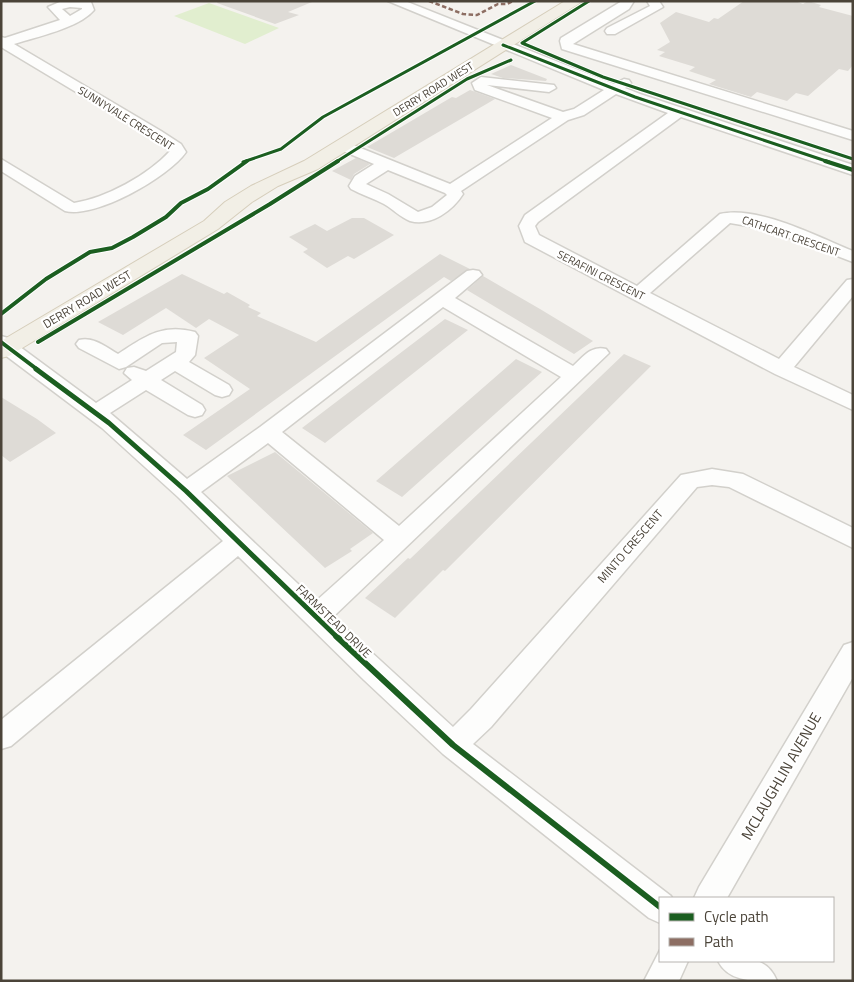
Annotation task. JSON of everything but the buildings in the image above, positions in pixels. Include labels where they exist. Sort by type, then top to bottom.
[{"type":"main road","name":"DERRY ROAD WEST","points":[[3,343],[211,225],[222,214],[289,172],[311,165],[343,146],[555,1]]},
{"type":"main road","name":"DERRY ROAD WEST","points":[[289,172],[300,157],[496,42],[576,1]]},
{"type":"street","points":[[394,1],[614,90],[853,170]]},
{"type":"street","points":[[409,7],[423,1]]},
{"type":"street","points":[[649,6],[626,4],[566,41],[568,46],[846,134]]},
{"type":"street","points":[[577,50],[649,6]]},
{"type":"street","points":[[4,42],[68,20]]},
{"type":"street","name":"SUNNYVALE CRESCENT","points":[[1,164],[71,208],[82,208],[141,180],[173,159],[178,152],[176,147],[163,138],[114,111],[4,42]]},
{"type":"street","points":[[595,82],[622,64]]},
{"type":"street","points":[[450,190],[562,118],[579,112],[641,70]]},
{"type":"street","points":[[549,88],[486,80],[479,83],[480,88],[562,118]]},
{"type":"street","name":"SERAFINI CRESCENT","points":[[679,112],[531,219],[527,226],[531,238],[782,369],[853,403]]},
{"type":"street","points":[[810,156],[846,134],[853,119]]},
{"type":"street","points":[[343,146],[450,190],[455,196],[423,217],[401,214],[371,197],[368,192],[357,186],[357,182],[386,164]]},
{"type":"street","name":"CATHCART CRESCENT","points":[[638,294],[726,218],[751,220],[853,257]]},
{"type":"street","points":[[186,491],[268,432],[473,275]]},
{"type":"street","points":[[782,369],[853,284]]},
{"type":"street","points":[[442,299],[574,376]]},
{"type":"street","points":[[96,413],[185,355],[188,336],[158,338],[118,363]]},
{"type":"street","name":"FARMSTEAD DRIVE","points":[[3,343],[96,413],[186,491],[316,617],[453,745],[659,906]]},
{"type":"street","points":[[86,344],[195,410]]},
{"type":"street","points":[[316,617],[599,353]]},
{"type":"street","points":[[175,362],[222,390]]},
{"type":"street","points":[[268,432],[400,540]]},
{"type":"street","name":"MINTO CRESCENT","points":[[453,745],[481,718],[689,481],[708,476],[721,476],[735,480],[853,539]]},
{"type":"street","points":[[1,737],[239,542]]},
{"type":"street","name":"MCLAUGHLIN AVENUE","points":[[711,897],[853,653]]},
{"type":"street","points":[[660,981],[671,962]]},
{"type":"street","points":[[735,962],[762,981]]},
{"type":"green space","points":[[209,3],[279,28],[245,44],[174,16]]},
{"type":"marked path","points":[[429,1],[463,14],[477,15],[498,4],[507,4],[513,1]]},
{"type":"cycle path","points":[[1,314],[46,279],[90,252],[112,248],[133,237],[166,217],[181,203],[208,189],[243,162],[281,149],[323,117],[535,1]]},
{"type":"cycle path","points":[[589,1],[522,43],[603,77],[853,159]]},
{"type":"cycle path","points":[[503,45],[635,97],[853,170]]},
{"type":"cycle path","points":[[38,342],[270,204],[467,79],[511,60]]},
{"type":"cycle path","points":[[1,342],[109,423],[186,491],[373,672],[453,745],[659,906]]}]
